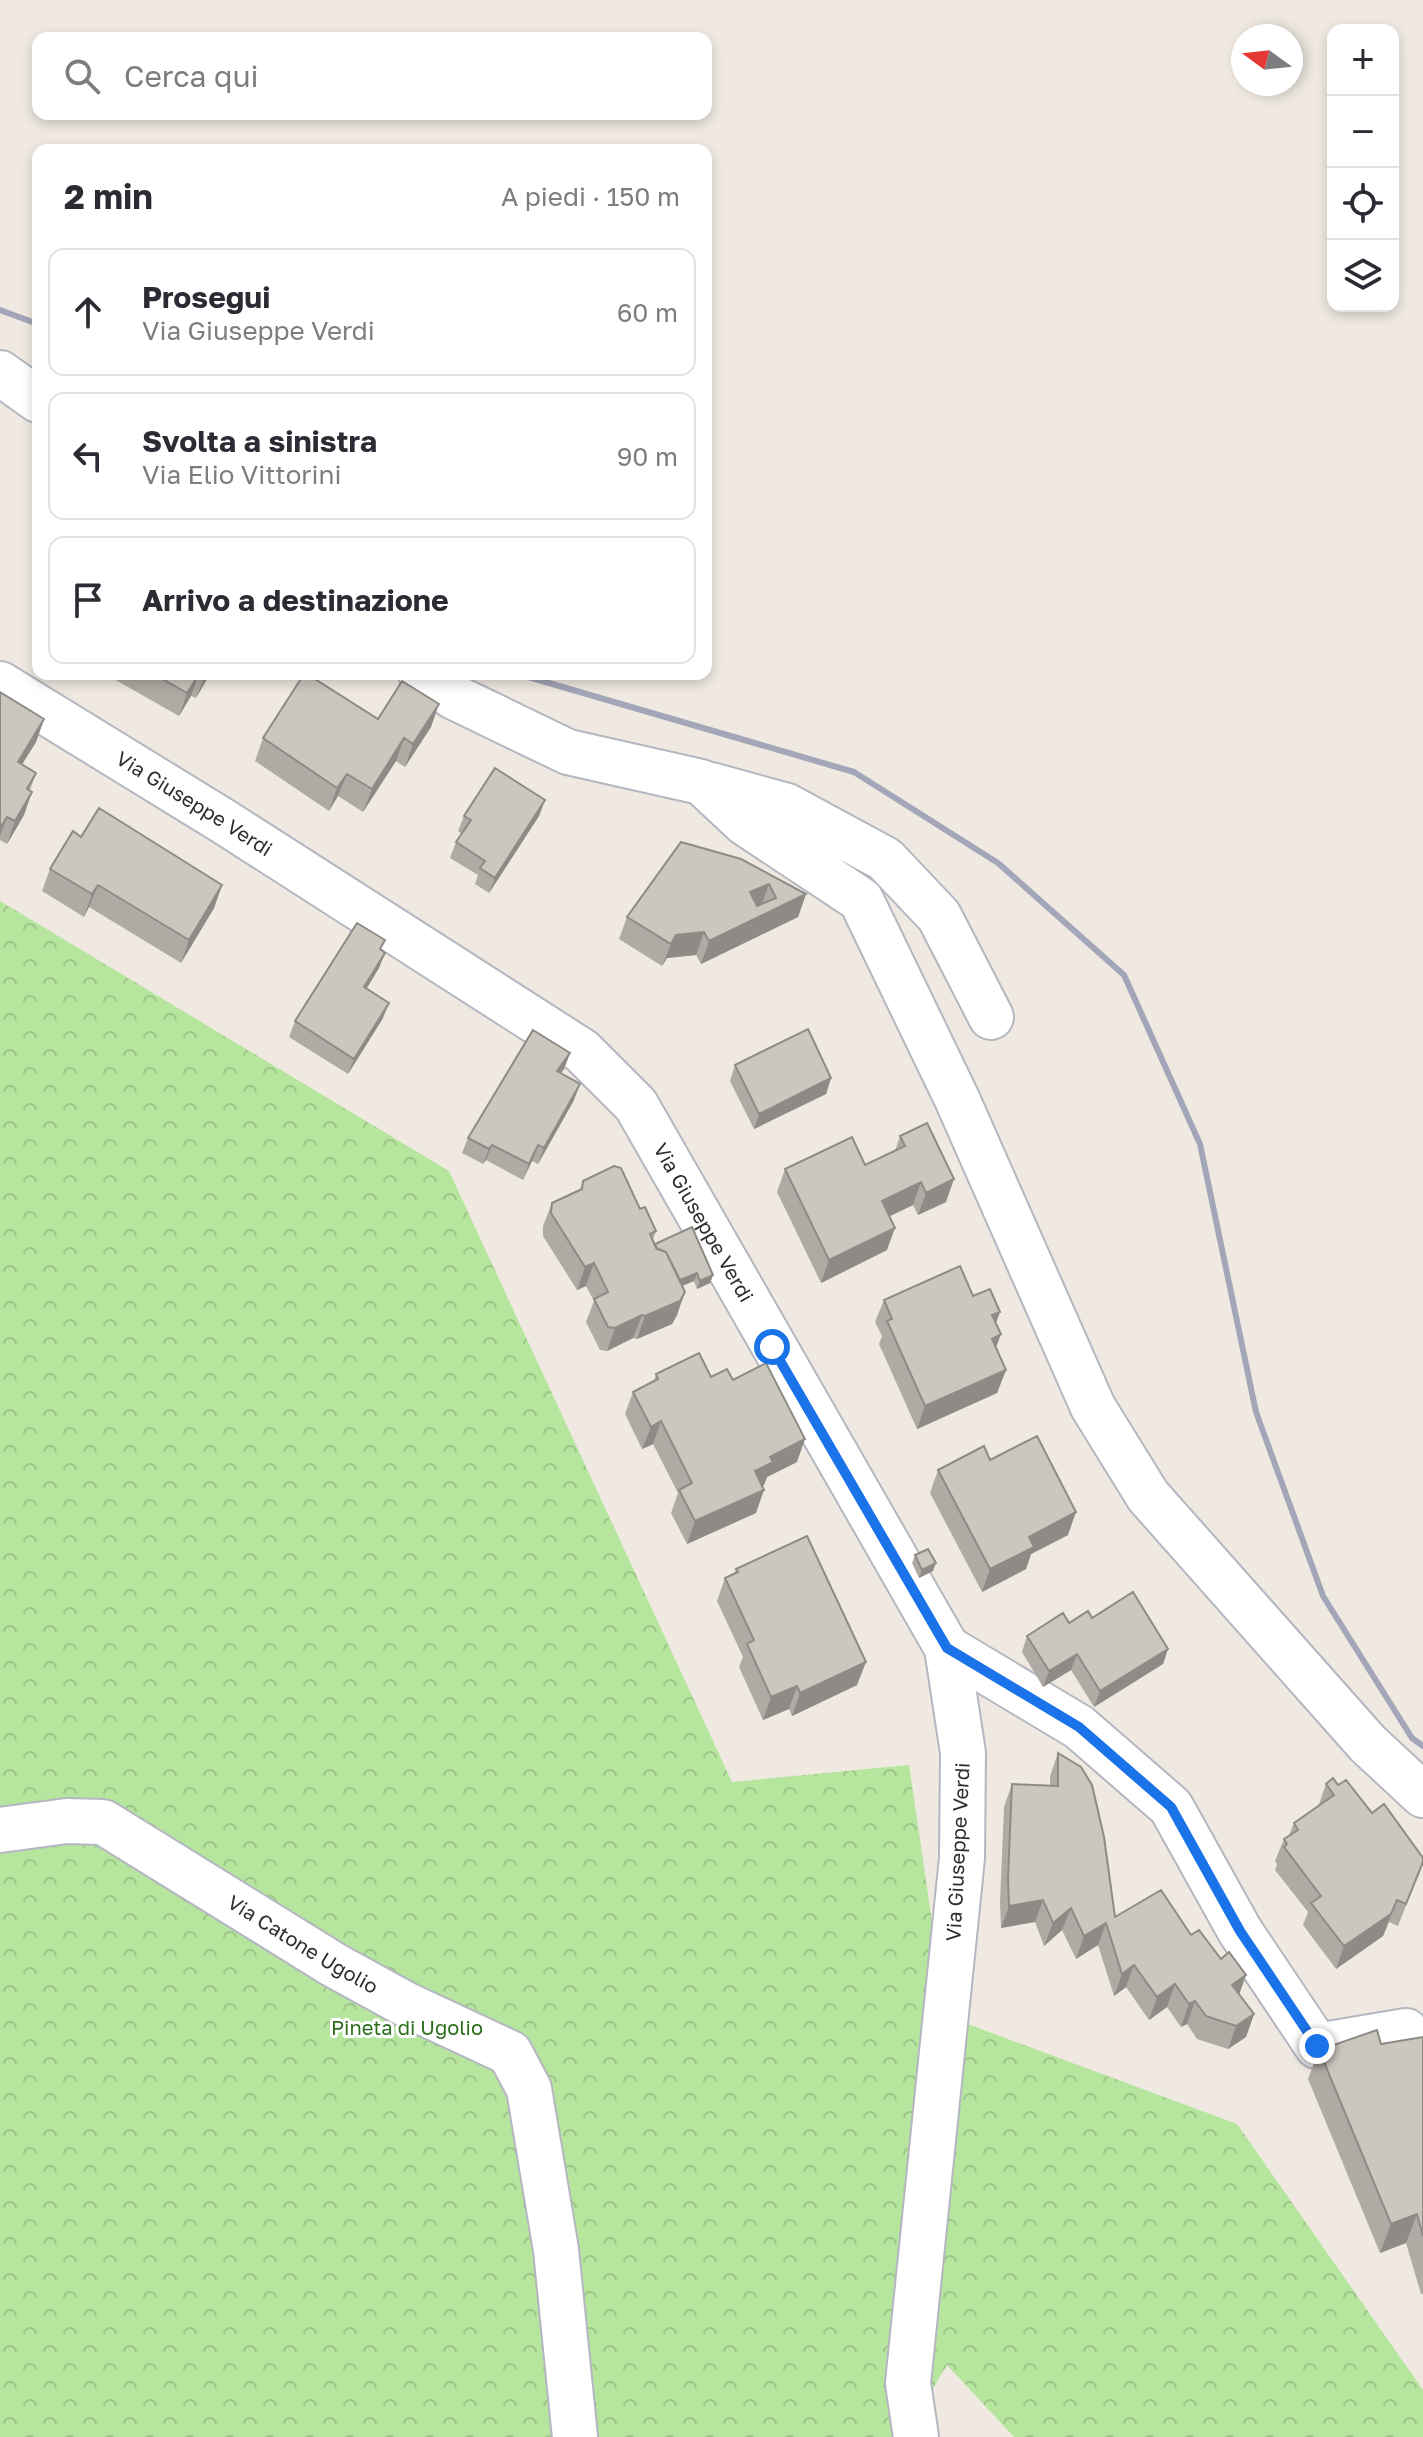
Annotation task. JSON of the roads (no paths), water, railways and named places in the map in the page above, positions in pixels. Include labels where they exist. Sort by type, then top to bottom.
[{"type":"street","points":[[0,373],[32,396]]},
{"type":"street","points":[[430,680],[454,697],[568,752],[701,782],[787,806],[885,859],[939,916],[991,1017]]},
{"type":"street","name":"Via Giuseppe Verdi","points":[[0,684],[223,821],[582,1051],[636,1105],[947,1648],[963,1753],[962,1858],[908,2383],[916,2437]]},
{"type":"street","points":[[701,782],[745,823],[861,900],[957,1099],[1093,1407],[1148,1496],[1368,1744],[1423,1795]]},
{"type":"street","points":[[947,1648],[1079,1727],[1171,1807],[1240,1931],[1317,2046],[1406,2031]]},
{"type":"street","name":"Via Catone Ugolio","points":[[0,1830],[67,1821],[103,1822],[334,1965],[407,2005],[510,2053],[529,2089],[556,2250],[575,2437]]},
{"type":"railway","points":[[0,310],[32,322]]},
{"type":"railway","points":[[539,680],[854,772],[998,863],[1124,975],[1200,1144],[1256,1412],[1323,1596],[1412,1738],[1423,1746]]},
{"type":"park label","name":"Pineta di Ugolio","points":[[407,2028]]}]
